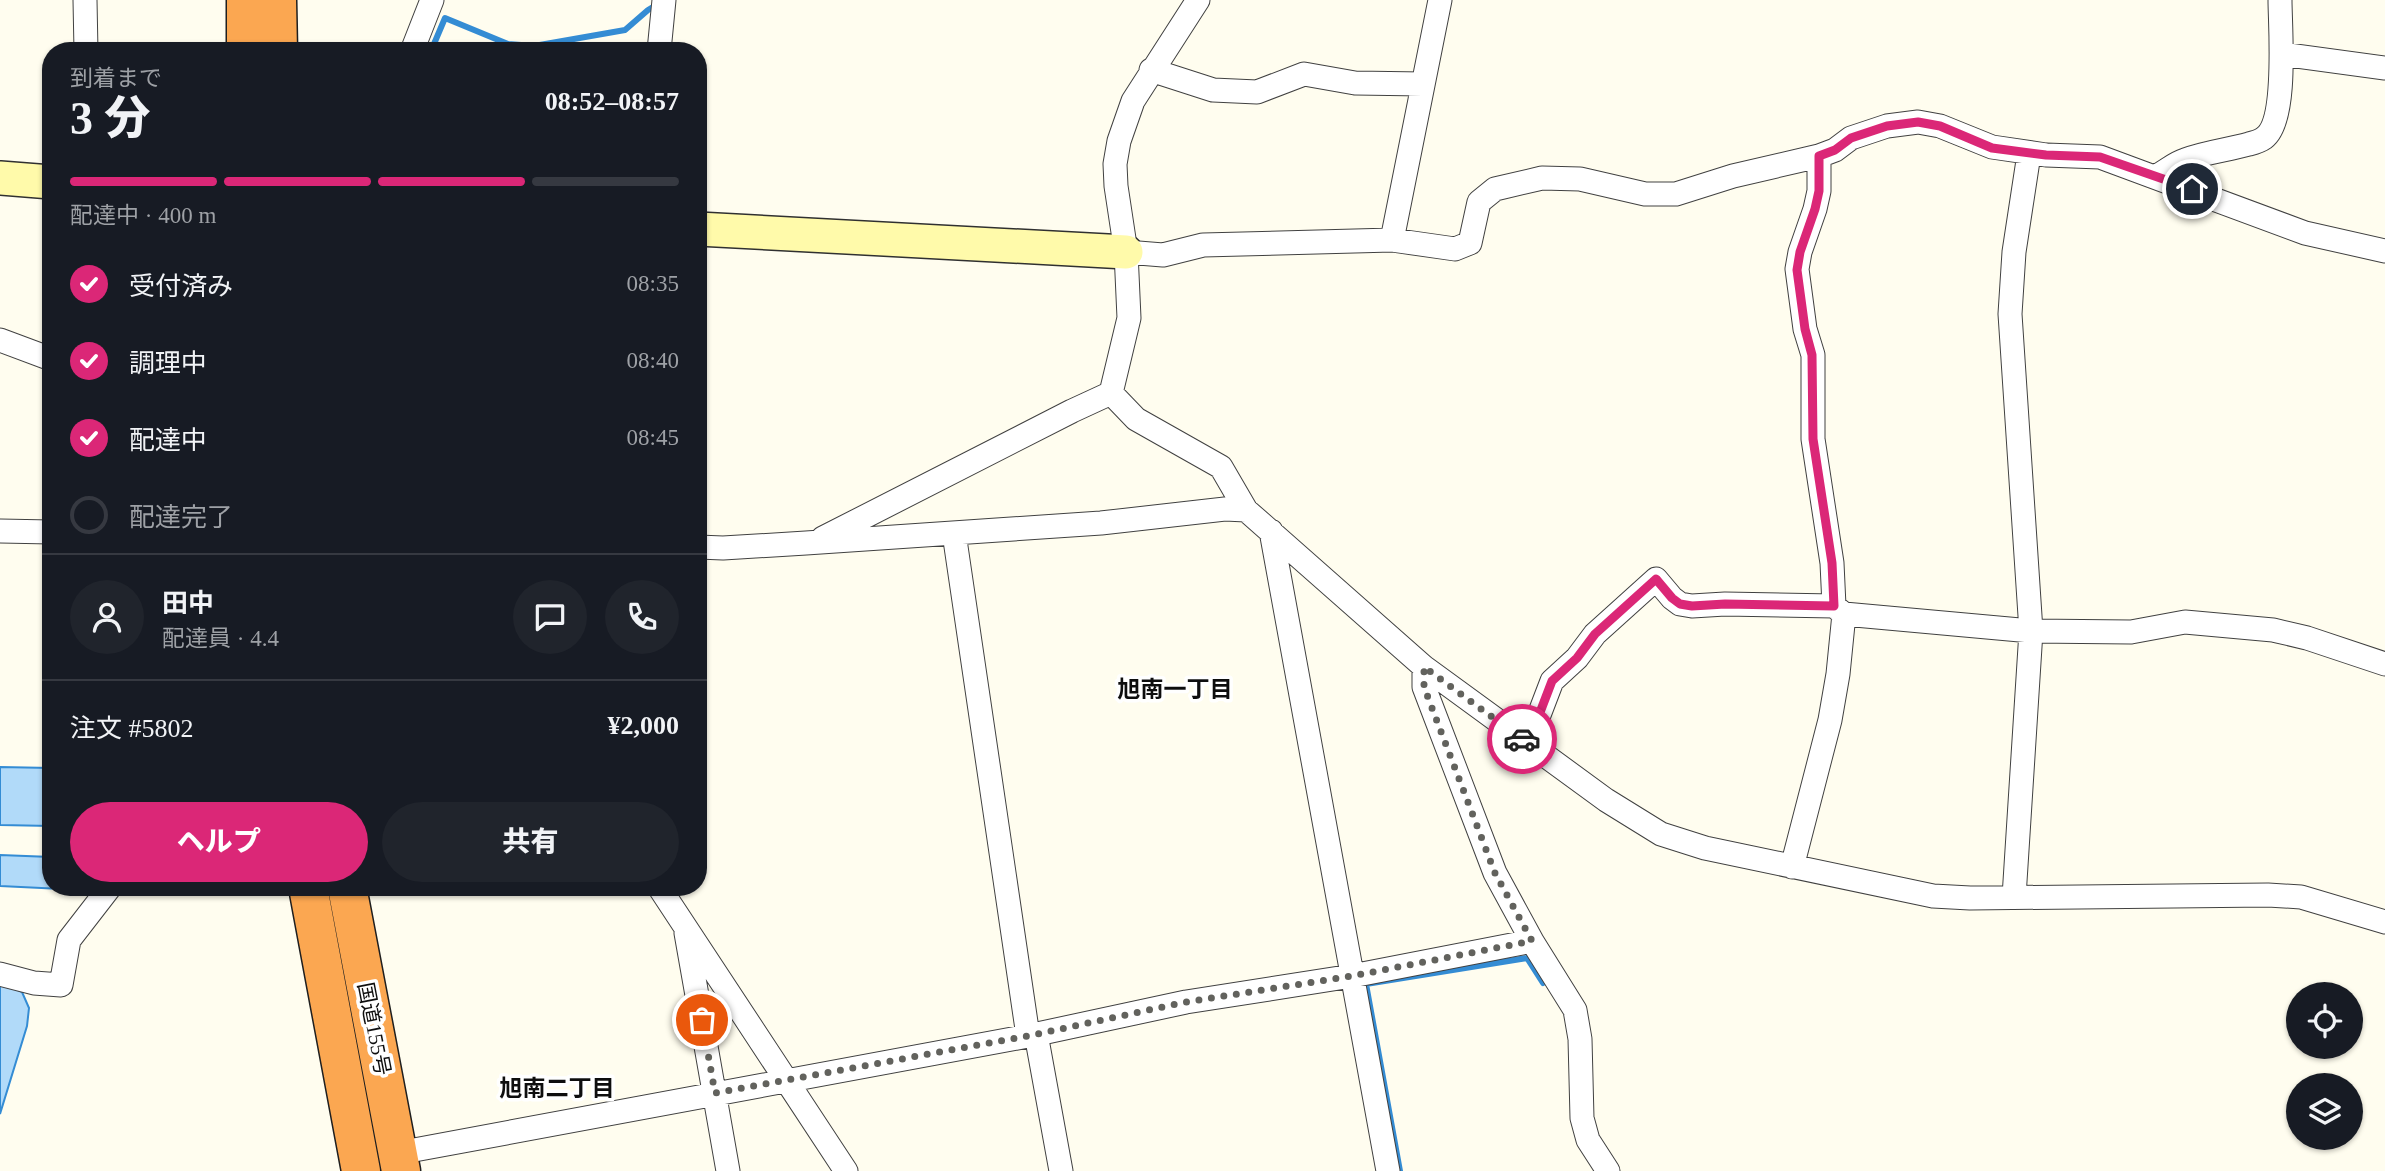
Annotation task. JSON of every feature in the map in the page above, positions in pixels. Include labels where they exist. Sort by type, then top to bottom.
[{"type":"highway","points":[[246,0],[247,42]]},
{"type":"highway","points":[[277,0],[278,42]]},
{"type":"highway","name":"国道155号","points":[[310,896],[361,1171]]},
{"type":"highway","name":"国道155号","points":[[349,896],[400,1162]]},
{"type":"street","points":[[85,0],[86,42]]},
{"type":"street","points":[[415,42],[432,0]]},
{"type":"street","points":[[660,42],[664,0]]},
{"type":"street","points":[[1392,240],[1440,0]]},
{"type":"street","points":[[2157,176],[2184,160],[2265,138],[2272,128],[2279,101],[2282,54],[2279,46],[2280,0]]},
{"type":"street","points":[[1111,393],[1129,318],[1126,252],[1116,186],[1115,164],[1119,141],[1133,101],[1196,1]]},
{"type":"street","points":[[2282,54],[2385,68]]},
{"type":"street","points":[[1151,70],[1213,90],[1257,92],[1304,74],[1355,83],[1423,84]]},
{"type":"street","points":[[707,229],[1163,255],[1203,245],[1392,240],[1455,249],[1470,243],[1479,202],[1495,189],[1542,178],[1580,180],[1645,194],[1676,194],[1733,176],[1819,156],[1835,150],[1851,138],[1887,126],[1918,122],[1940,126],[1992,148],[2100,157],[2305,233],[2385,251]]},
{"type":"street","points":[[2014,897],[2031,631],[2010,314],[2014,252],[2029,153]]},
{"type":"street","points":[[1792,867],[1830,720],[1838,674],[1839,610],[1813,439],[1812,355],[1805,329],[1797,270],[1819,191],[1819,156]]},
{"type":"street","points":[[0,178],[42,181]]},
{"type":"street","points":[[0,340],[42,356]]},
{"type":"street","points":[[1111,393],[1136,419],[1221,467],[1246,510],[1424,667],[1606,800],[1661,834],[1705,848],[1933,896],[1970,898],[2267,895],[2301,897],[2385,922]]},
{"type":"street","points":[[814,542],[1111,393]]},
{"type":"street","points":[[707,547],[1101,523],[1226,509],[1246,510]]},
{"type":"street","points":[[0,531],[42,532]]},
{"type":"street","points":[[1271,531],[1388,1171]]},
{"type":"street","points":[[954,533],[1032,1035],[1061,1171]]},
{"type":"street","points":[[1522,739],[1539,715],[1552,681],[1577,658],[1595,634],[1656,579],[1680,604],[1692,606],[1725,604],[1839,610],[2031,631],[2131,632],[2185,622],[2273,630],[2308,638],[2385,664]]},
{"type":"street","points":[[1424,667],[1424,687],[1495,873],[1532,941],[1575,1010],[1580,1039],[1583,1118],[1588,1140],[1608,1171]]},
{"type":"street","points":[[0,974],[34,983],[61,985],[69,940],[103,896]]},
{"type":"street","points":[[665,896],[846,1171]]},
{"type":"street","points":[[679,896],[728,1171]]},
{"type":"street","points":[[400,1162],[715,1093],[1032,1035],[1186,1002],[1352,976],[1532,941]]},
{"type":"water","points":[[0,767],[42,768],[42,826],[0,825]]},
{"type":"water","points":[[0,855],[42,857],[42,888],[0,886]]},
{"type":"water","points":[[0,982],[22,992],[29,1008],[27,1026],[0,1114]]},
{"type":"waterway","points":[[557,42],[625,30],[658,4]]},
{"type":"waterway","points":[[435,42],[445,18],[503,42]]},
{"type":"waterway","points":[[1400,1171],[1366,984],[1527,958],[1543,983]]},
{"type":"waterway","points":[[361,1065],[381,1171]]},
{"type":"way so far","points":[[702,1020],[715,1093],[1028,1036],[1186,1002],[1352,976],[1532,941],[1495,873],[1424,687],[1424,667],[1522,739]]},
{"type":"district","name":"旭南一丁目","points":[[1175,689]]},
{"type":"district","name":"旭南二丁目","points":[[557,1088]]},
{"type":"route","points":[[1522,739],[1539,715],[1552,681],[1577,658],[1595,634],[1656,579],[1672,598],[1680,604],[1692,606],[1834,606],[1832,563],[1813,439],[1812,355],[1805,329],[1797,270],[1819,191],[1819,156],[1835,150],[1851,138],[1887,126],[1918,122],[1940,126],[1992,148],[2046,155],[2100,157],[2192,189]]}]
